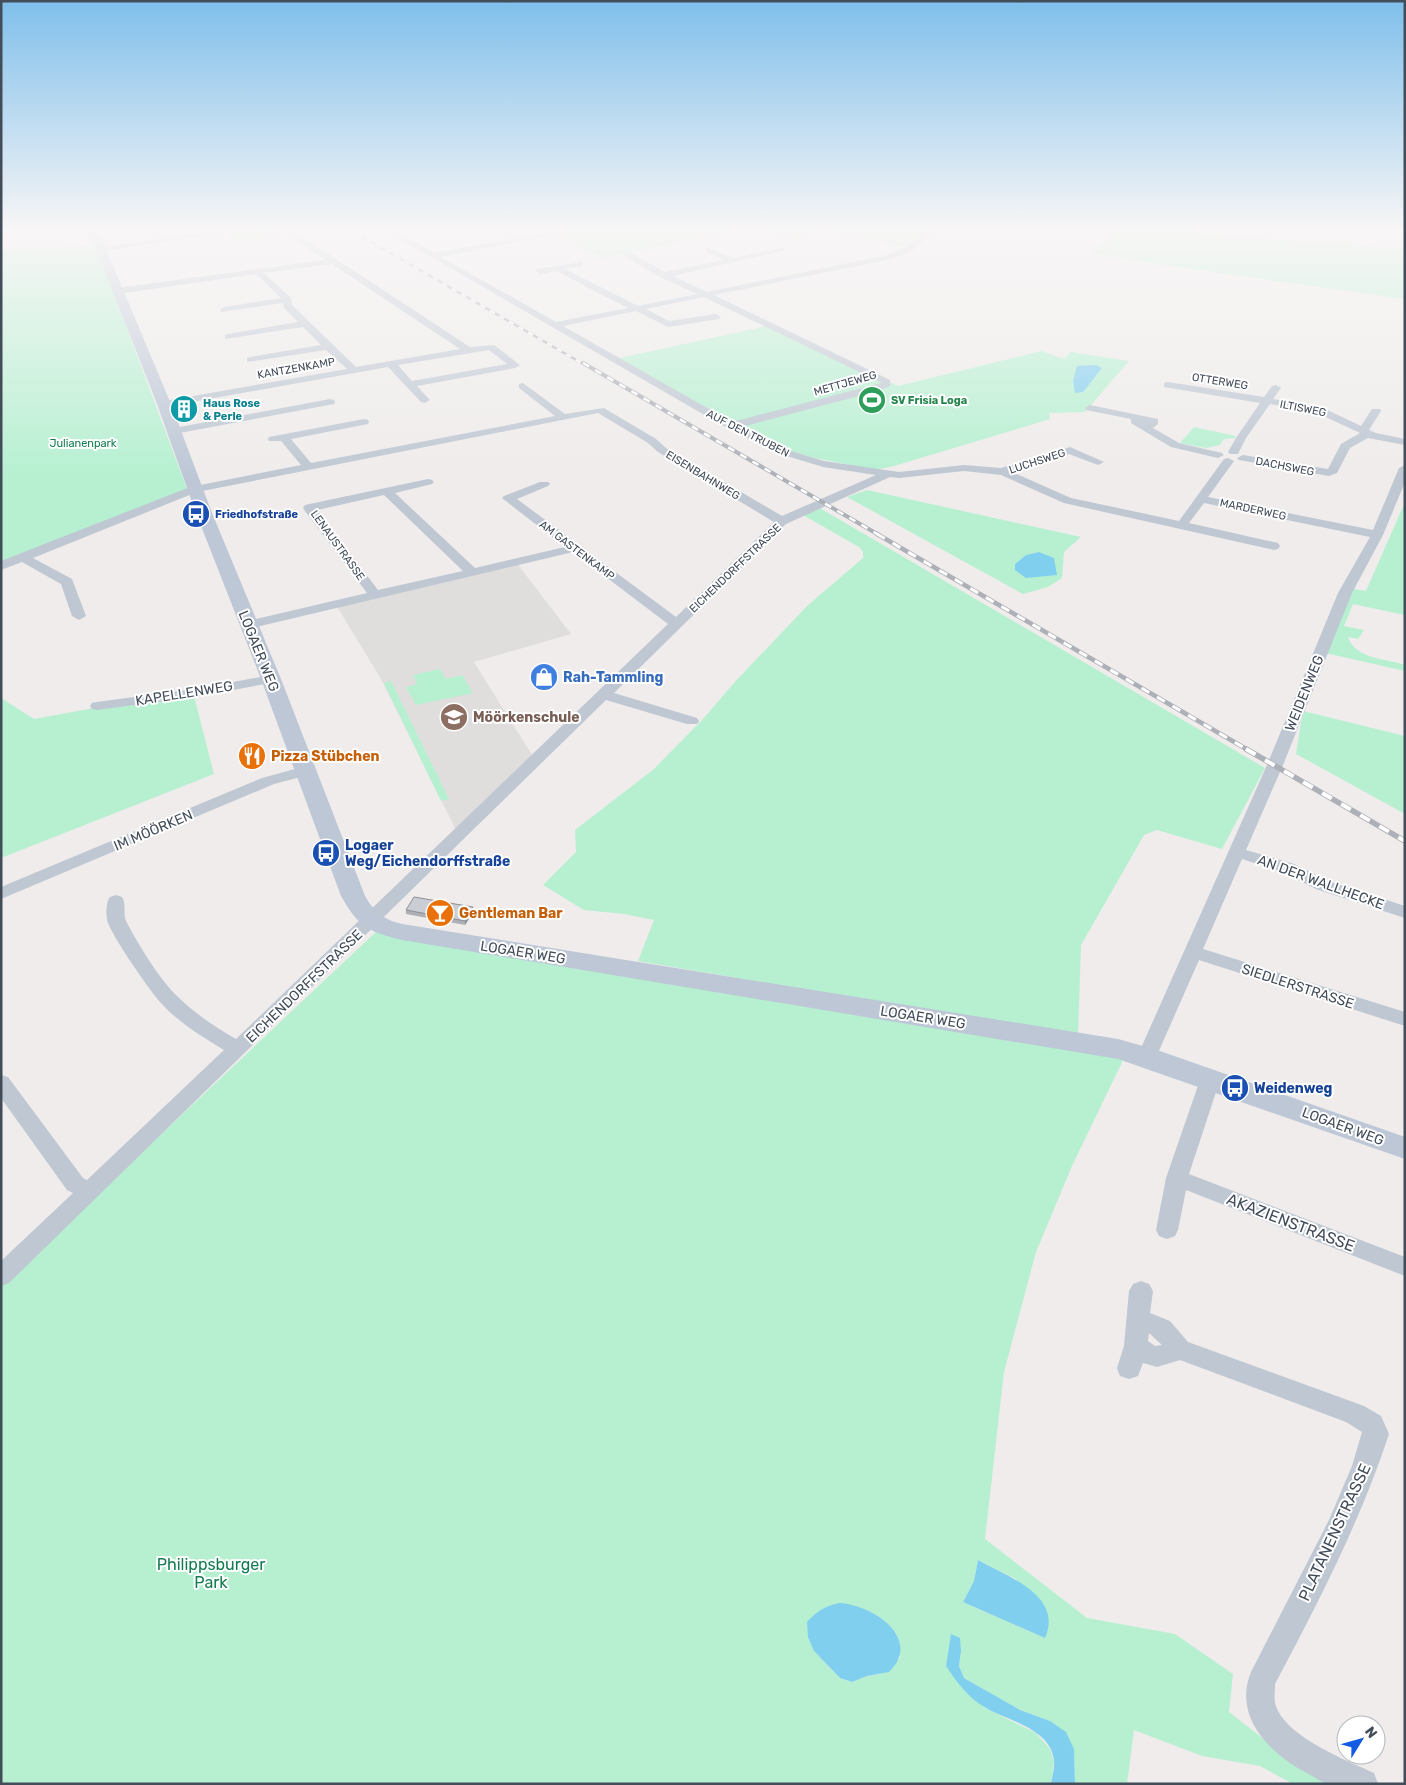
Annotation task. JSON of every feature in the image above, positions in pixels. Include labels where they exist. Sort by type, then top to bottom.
[{"type":"street","name":"LOGAER WEG","points":[[125,311],[164,404],[194,489],[271,679],[353,896],[360,910],[370,922],[402,932],[1094,1045],[1147,1057],[1405,1148]]},
{"type":"street","points":[[292,311],[355,371]]},
{"type":"street","points":[[409,311],[468,350]]},
{"type":"street","name":"AUF DEN TRUBEN","points":[[531,311],[731,426],[772,448],[800,458],[840,467],[888,474],[911,474],[964,468],[1003,472],[1068,500],[1274,546]]},
{"type":"street","points":[[556,325],[619,311]]},
{"type":"street","points":[[641,311],[668,324]]},
{"type":"street","name":"METTJEWEG","points":[[731,426],[874,389],[886,384],[885,380],[742,311]]},
{"type":"street","points":[[657,327],[716,317]]},
{"type":"street","points":[[228,337],[303,324]]},
{"type":"street","points":[[250,360],[328,347]]},
{"type":"street","name":"KANTZENKAMP","points":[[164,404],[491,347],[515,365],[410,384]]},
{"type":"street","points":[[391,364],[425,400]]},
{"type":"street","name":"OTTERWEG","points":[[1168,385],[1268,402]]},
{"type":"street","points":[[522,386],[562,416]]},
{"type":"street","points":[[1182,525],[1202,499],[1276,388]]},
{"type":"street","points":[[174,431],[330,402]]},
{"type":"street","name":"ILTISWEG","points":[[1268,402],[1317,409],[1365,432],[1405,442]]},
{"type":"street","points":[[1090,408],[1154,421],[1145,428],[1175,445],[1231,456]]},
{"type":"street","name":"EISENBAHNWEG","points":[[562,416],[600,410],[652,441],[662,450],[782,521]]},
{"type":"street","points":[[1365,432],[1376,410]]},
{"type":"street","points":[[1,566],[194,489],[562,416]]},
{"type":"street","points":[[308,466],[279,438],[364,422]]},
{"type":"street","name":"DACHSWEG","points":[[1231,456],[1329,474],[1333,471],[1345,446],[1365,432]]},
{"type":"street","name":"LUCHSWEG","points":[[1003,472],[1075,448],[1098,462]]},
{"type":"street","name":"WEIDENWEG","points":[[1147,1057],[1278,756],[1345,593],[1377,535],[1405,468]]},
{"type":"street","name":"EICHENDORFFSTRASSE","points":[[1,1276],[370,922],[782,521],[801,510],[868,486],[888,474]]},
{"type":"street","name":"LENAUSTRASSE","points":[[376,596],[309,508],[428,482]]},
{"type":"street","name":"AM GASTENKAMP","points":[[544,484],[508,498],[677,624]]},
{"type":"street","points":[[386,491],[472,572]]},
{"type":"street","name":"MARDERWEG","points":[[1202,499],[1377,535]]},
{"type":"street","name":"MARDERWEG","points":[[1297,532],[1304,520]]},
{"type":"street","name":"LENAUSTRASSE","points":[[248,625],[575,548]]},
{"type":"street","points":[[22,557],[67,582],[79,616]]},
{"type":"street","name":"KAPELLENWEG","points":[[98,706],[201,692],[271,679]]},
{"type":"street","points":[[604,695],[692,720]]},
{"type":"street","name":"IM MÖÖRKEN","points":[[1,894],[268,781],[306,771]]},
{"type":"street","name":"AN DER WALLHECKE","points":[[1236,852],[1288,868],[1322,885],[1405,912]]},
{"type":"street","points":[[116,901],[116,920],[134,952],[169,1000],[204,1029],[238,1049]]},
{"type":"street","name":"SIEDLERSTRASSE","points":[[1192,952],[1405,1019]]},
{"type":"street","points":[[1167,1230],[1177,1178],[1210,1080]]},
{"type":"street","points":[[1,1082],[75,1184],[90,1191]]},
{"type":"street","name":"AKAZIENSTRASSE","points":[[1177,1178],[1405,1267]]},
{"type":"street","name":"PLATANENSTRASSE","points":[[1141,1291],[1134,1345],[1152,1322],[1166,1332],[1179,1348],[1355,1414],[1372,1424],[1376,1434],[1367,1462],[1335,1538],[1261,1682],[1258,1694],[1261,1708],[1276,1734],[1304,1756],[1364,1784]]},
{"type":"shaded area","name":"Möörkenschule","points":[[516,562],[571,634],[474,662],[532,755],[457,832],[381,679],[336,605]]},
{"type":"green space","name":"Julianenpark","points":[[1,311],[120,311],[187,489],[1,563]]},
{"type":"green space","name":"SV Frisia Loga","points":[[768,326],[898,386],[1042,351],[1064,359],[1071,352],[1129,361],[1085,412],[1049,413],[1050,419],[875,470],[815,458],[784,449],[615,359]]},
{"type":"green space","points":[[1194,427],[1236,436],[1235,438],[1224,439],[1220,445],[1206,448],[1180,443]]},
{"type":"green space","points":[[867,490],[1081,537],[1064,552],[1062,578],[1048,587],[1023,594],[847,497]],"holes":[[[1038,552],[1054,558],[1054,564],[1015,564],[1026,555]]]},
{"type":"green space","points":[[1405,502],[1405,615],[1353,604],[1344,626],[1364,630],[1358,639],[1348,637],[1352,645],[1358,650],[1372,657],[1405,665],[1405,671],[1321,652],[1348,588],[1366,591]]},
{"type":"green space","points":[[818,507],[1265,768],[1222,849],[1157,830],[1144,835],[1081,945],[1078,1036],[638,961],[654,920],[624,914],[584,910],[543,885],[576,852],[575,830],[654,769],[704,718],[733,684],[807,606],[863,558],[863,552],[859,547],[803,515]]},
{"type":"green space","points":[[440,669],[446,679],[462,675],[473,693],[416,705],[406,687],[417,684],[413,675]]},
{"type":"green space","points":[[391,681],[449,799],[441,801],[384,683]]},
{"type":"green space","points":[[194,696],[214,774],[1,858],[1,698],[34,719],[94,708]]},
{"type":"green space","points":[[1303,711],[1405,736],[1405,814],[1296,754]]},
{"type":"green space","name":"Philippsburger Park","points":[[378,930],[1125,1056],[1072,1166],[1036,1252],[1004,1372],[985,1539],[1087,1618],[1175,1634],[1233,1674],[1229,1712],[1270,1744],[1351,1784],[1293,1784],[1260,1766],[1202,1756],[1134,1730],[1127,1784],[1075,1784],[1074,1749],[1050,1721],[1020,1710],[964,1678],[959,1666],[961,1651],[952,1635],[946,1666],[985,1708],[1036,1733],[1050,1749],[1054,1761],[1051,1784],[1,1784],[1,1285]],"holes":[[[978,1560],[1016,1579],[1045,1638],[963,1602],[974,1581]],[[896,1633],[900,1645],[900,1658],[880,1674],[867,1676],[852,1682],[840,1678],[814,1651]]]},
{"type":"water","points":[[1096,365],[1102,368],[1083,392],[1075,393],[1073,381],[1077,366]]},
{"type":"water","points":[[1039,552],[1054,558],[1057,575],[1026,578],[1015,570],[1015,564],[1026,555]]},
{"type":"water","points":[[978,1560],[1017,1580],[1040,1599],[1046,1610],[1049,1623],[1045,1638],[963,1602],[974,1581]]},
{"type":"water","points":[[839,1603],[865,1609],[878,1616],[897,1635],[900,1647],[898,1659],[889,1672],[867,1676],[852,1682],[840,1678],[814,1651],[808,1637],[807,1622],[821,1610]]},
{"type":"water","points":[[951,1634],[960,1638],[959,1666],[964,1678],[1020,1710],[1050,1721],[1066,1732],[1074,1749],[1075,1784],[1051,1784],[1054,1760],[1051,1749],[1045,1740],[1027,1727],[995,1713],[968,1695],[946,1666]]},
{"type":"building","name":"Gentleman Bar","points":[[414,897],[473,907],[465,921],[406,910]]},
{"type":"railway","points":[[492,311],[585,365]]},
{"type":"railway","points":[[583,363],[879,535]]},
{"type":"railway","points":[[877,534],[1248,750]]},
{"type":"railway","points":[[1246,749],[1405,841]]},
{"type":"place","name":"SV Frisia Loga","points":[[872,400]]},
{"type":"place","name":"Haus Rose & Perle","points":[[184,409]]},
{"type":"place","name":"Friedhofstraße","points":[[196,514]]},
{"type":"place","name":"Rah-Tammling","points":[[544,677]]},
{"type":"place","name":"Möörkenschule","points":[[454,717]]},
{"type":"place","name":"Pizza Stübchen","points":[[252,756]]},
{"type":"place","name":"Logaer Weg/Eichendorffstraße","points":[[326,853]]},
{"type":"place","name":"Gentleman Bar","points":[[440,913]]},
{"type":"place","name":"Weidenweg","points":[[1235,1088]]}]
